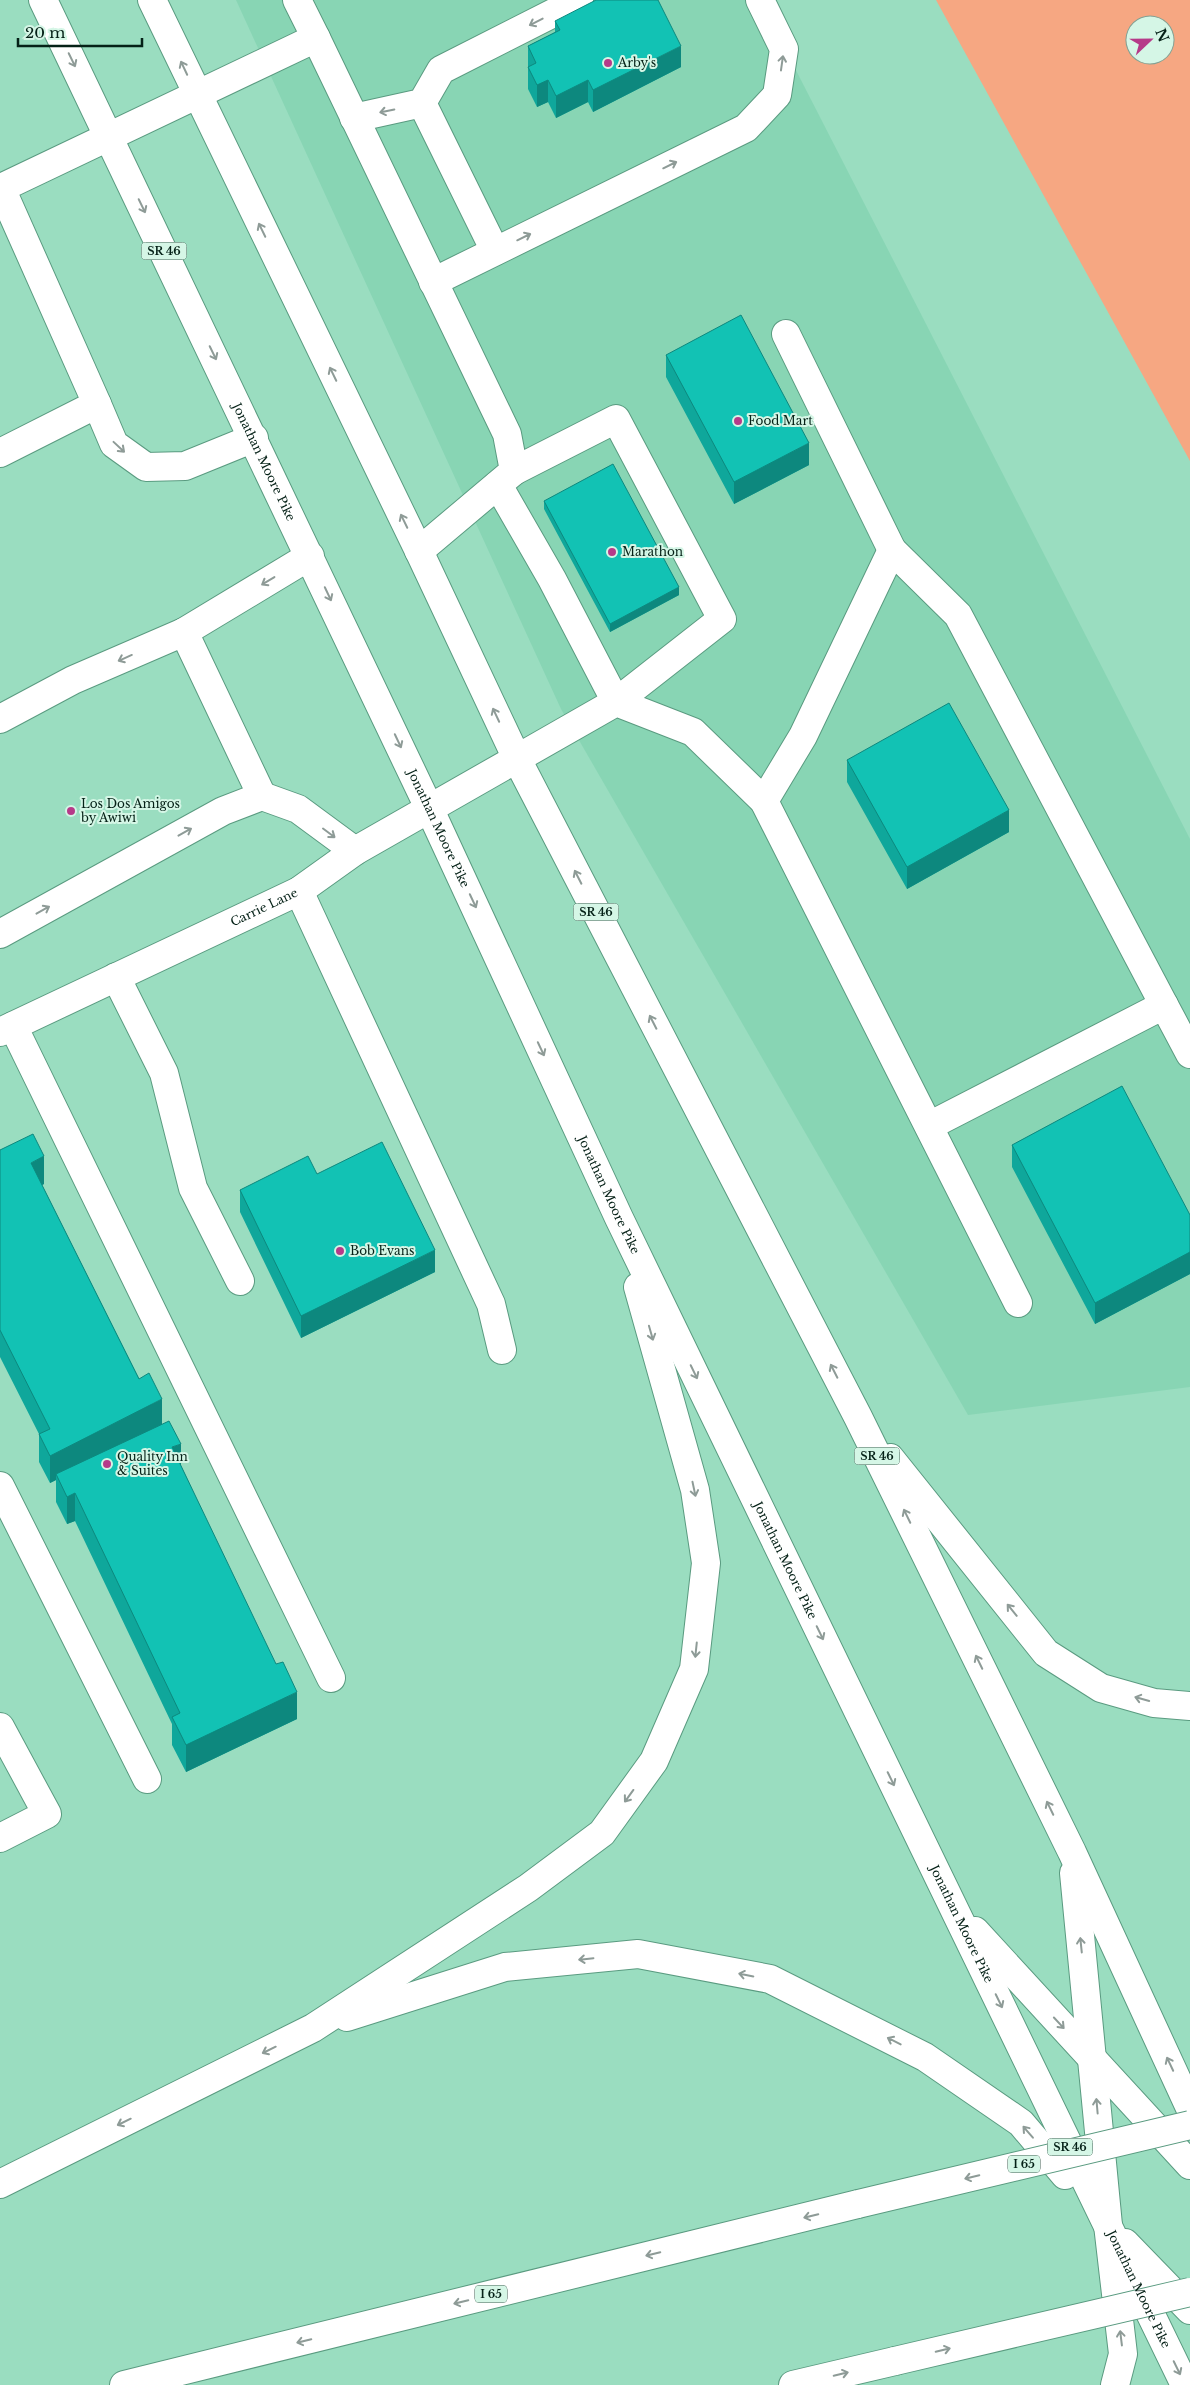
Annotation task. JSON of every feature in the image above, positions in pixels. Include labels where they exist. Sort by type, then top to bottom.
[{"type":"main road","name":"Jonathan Moore Pike","points":[[43,0],[310,556],[619,1218],[1186,2385]]},
{"type":"main road","name":"SR 46","points":[[152,0],[517,759],[858,1417],[1072,1852],[1190,2108]]},
{"type":"main road","points":[[297,0],[506,434],[506,478],[552,579],[616,702],[693,732],[764,801],[1018,1303]]},
{"type":"main road","points":[[354,118],[422,103],[441,70],[579,0]]},
{"type":"main road","points":[[433,282],[746,128],[777,95],[784,49],[760,0]]},
{"type":"main road","points":[[254,438],[185,466],[146,467],[114,444],[0,187],[316,38]]},
{"type":"main road","points":[[422,103],[496,251]]},
{"type":"main road","points":[[786,334],[892,550],[958,614],[1190,1054]]},
{"type":"main road","points":[[0,453],[97,404]]},
{"type":"main road","name":"Carrie Lane","points":[[7,1029],[299,891],[355,852],[616,702],[722,619],[616,419],[506,478]]},
{"type":"main road","points":[[419,552],[506,478]]},
{"type":"main road","points":[[764,801],[804,736],[892,550]]},
{"type":"main road","points":[[0,719],[73,680],[184,632],[310,556]]},
{"type":"main road","points":[[184,632],[262,796]]},
{"type":"main road","points":[[0,934],[223,812],[262,796],[298,809],[355,852]]},
{"type":"main road","points":[[299,891],[491,1304],[502,1350]]},
{"type":"main road","points":[[116,977],[164,1073],[193,1188],[240,1281]]},
{"type":"main road","points":[[929,1126],[1164,1005]]},
{"type":"main road","points":[[7,1029],[331,1678]]},
{"type":"main road","points":[[0,2184],[313,2028],[528,1888],[602,1833],[654,1761],[694,1669],[706,1563],[695,1490],[619,1218]]},
{"type":"main road","points":[[858,1417],[1046,1653],[1101,1688],[1154,1703],[1190,1706]]},
{"type":"main road","points":[[0,1486],[147,1779]]},
{"type":"main road","points":[[0,1727],[47,1814],[0,1838]]},
{"type":"main road","points":[[1072,1852],[1108,2225],[1123,2354],[1114,2385]]},
{"type":"main road","points":[[955,1910],[1190,2165]]},
{"type":"main road","points":[[313,2028],[505,1967],[638,1954],[770,1979],[925,2057],[1021,2123],[1108,2225],[1190,2310]]},
{"type":"main road","name":"I 65","points":[[124,2385],[858,2204],[1190,2125]]},
{"type":"main road","points":[[793,2385],[1190,2292]]},
{"type":"shaded area","points":[[236,0],[760,0],[1190,839],[1190,1387],[968,1415],[561,709]]},
{"type":"shaded area","points":[[936,0],[1190,0],[1190,461]]},
{"type":"building","points":[[596,0],[658,0],[681,46],[593,90],[588,80],[556,96],[548,80],[537,85],[528,67],[536,63],[528,46],[560,30],[555,21]]},
{"type":"building","name":"Food Mart","points":[[741,315],[809,443],[734,482],[666,355]]},
{"type":"building","name":"Marathon","points":[[613,464],[679,587],[610,624],[544,501]]},
{"type":"building","points":[[949,703],[1009,810],[907,867],[847,760]]},
{"type":"building","points":[[1122,1086],[1190,1215],[1190,1252],[1095,1303],[1012,1145]]},
{"type":"building","points":[[33,1134],[44,1156],[31,1163],[139,1379],[149,1373],[162,1399],[50,1456],[39,1434],[50,1429],[0,1330],[0,1150]]},
{"type":"building","points":[[382,1142],[435,1250],[301,1316],[240,1190],[308,1156],[317,1174]]},
{"type":"building","points":[[169,1421],[181,1444],[172,1447],[276,1664],[283,1662],[297,1692],[186,1745],[172,1717],[180,1713],[75,1493],[67,1497],[56,1474]]},
{"type":"place","name":"Arby's","points":[[608,63]]},
{"type":"place","name":"Food Mart","points":[[738,421]]},
{"type":"place","name":"Marathon","points":[[612,552]]},
{"type":"place","name":"Los Dos Amigos by Awiwi","points":[[71,811]]},
{"type":"place","name":"Bob Evans","points":[[340,1251]]},
{"type":"place","name":"Quality Inn & Suites","points":[[107,1464]]}]
